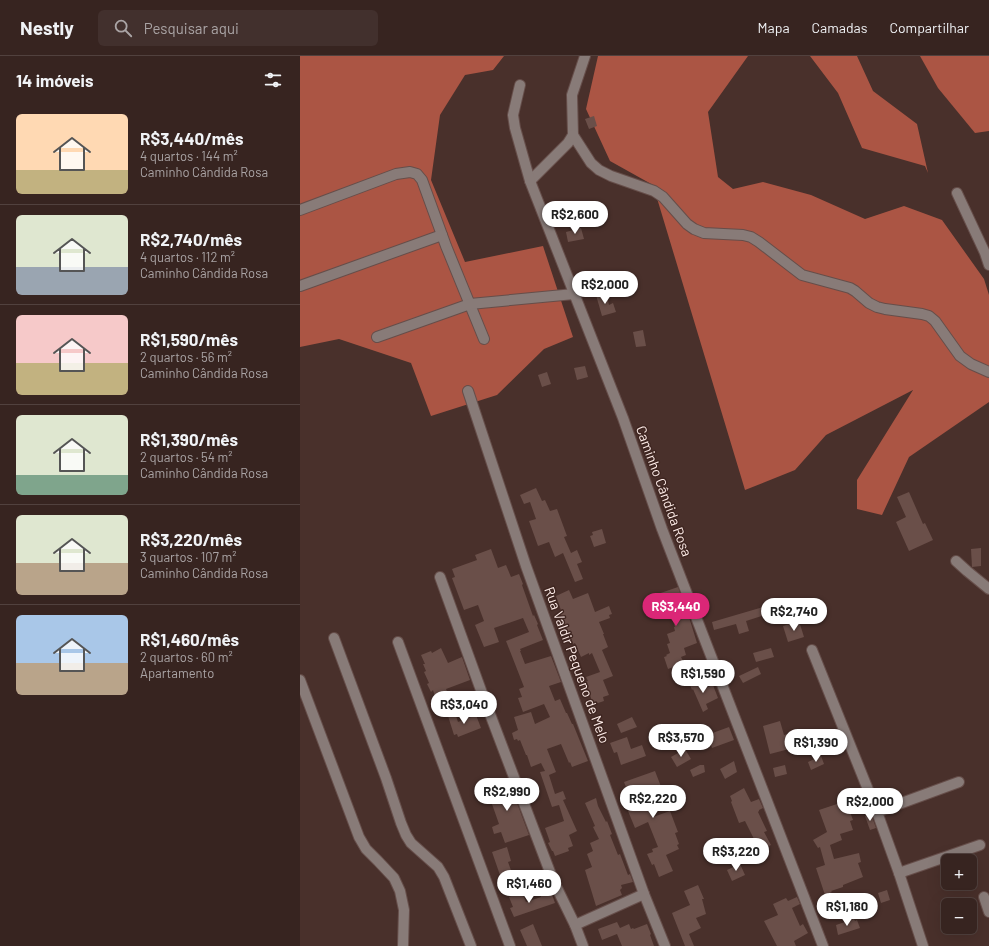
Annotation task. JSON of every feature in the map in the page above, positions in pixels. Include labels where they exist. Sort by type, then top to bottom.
[{"type":"street","points":[[585,56],[572,95],[573,135],[591,163],[599,170],[611,176],[654,191],[663,197],[694,230],[704,233],[743,235],[751,237],[802,275],[850,288],[869,303],[877,307],[929,316],[935,321],[960,356],[971,364],[989,372]]},
{"type":"street","name":"Caminho Cândida Rosa","points":[[520,85],[512,115],[530,181],[622,418],[664,536],[823,946]]},
{"type":"street","points":[[530,181],[568,143],[573,135]]},
{"type":"street","points":[[300,210],[396,174],[410,172],[417,174],[422,180],[442,235],[484,339]]},
{"type":"street","points":[[957,193],[985,253],[989,265]]},
{"type":"street","points":[[300,286],[442,235]]},
{"type":"street","points":[[377,337],[470,304],[574,294]]},
{"type":"street","name":"Rua Valdir Pequeno de Melo","points":[[468,391],[526,566],[644,894],[665,946]]},
{"type":"street","points":[[956,561],[989,589]]},
{"type":"street","points":[[440,577],[550,873],[575,925],[583,946]]},
{"type":"street","points":[[334,638],[386,778],[403,829],[412,843],[438,867],[444,877],[471,946]]},
{"type":"street","points":[[398,642],[510,946]]},
{"type":"street","points":[[812,650],[877,812],[923,946]]},
{"type":"street","points":[[300,680],[359,838],[366,849],[394,878],[400,891],[404,910],[403,946]]},
{"type":"street","points":[[877,812],[959,782]]},
{"type":"street","points":[[899,873],[980,845]]},
{"type":"street","points":[[575,925],[644,894]]},
{"type":"street","points":[[984,897],[989,912]]},
{"type":"shaded area","points":[[300,56],[504,56],[493,70],[465,75],[440,115],[431,180],[465,262],[543,246],[573,337],[544,349],[497,395],[431,416],[411,363],[339,339],[300,347]]},
{"type":"shaded area","points":[[598,56],[748,56],[708,112],[718,177],[733,189],[763,182],[811,195],[865,219],[904,206],[942,220],[984,279],[989,295],[989,402],[909,457],[882,515],[857,509],[857,480],[913,390],[826,435],[795,470],[745,490],[653,185],[610,161],[586,109]]},
{"type":"shaded area","points":[[810,56],[857,56],[873,91],[917,124],[928,173],[925,166],[862,148],[838,93]]},
{"type":"shaded area","points":[[920,56],[989,56],[989,131],[975,133],[938,88]]},
{"type":"building","points":[[594,116],[597,126],[589,129],[585,119]]},
{"type":"building","points":[[581,228],[584,239],[568,242],[566,232]]},
{"type":"building","points":[[606,292],[609,305],[613,303],[616,312],[602,316],[596,295]]},
{"type":"building","points":[[643,330],[646,346],[636,347],[633,332]]},
{"type":"building","points":[[585,366],[588,377],[577,380],[574,368]]},
{"type":"building","points":[[547,372],[551,384],[542,387],[538,375]]},
{"type":"building","points":[[536,488],[542,501],[545,500],[550,511],[557,509],[567,536],[564,537],[571,553],[577,550],[582,562],[577,564],[583,579],[575,582],[563,553],[555,557],[549,542],[538,546],[529,521],[536,519],[530,502],[524,504],[520,495]]},
{"type":"building","points":[[909,492],[923,524],[925,523],[933,540],[909,551],[896,522],[906,517],[897,497]]},
{"type":"building","points":[[602,529],[606,543],[594,547],[590,536],[593,535],[592,532]]},
{"type":"building","points":[[981,548],[981,566],[972,567],[971,549]]},
{"type":"building","points":[[491,549],[498,568],[506,565],[511,577],[519,574],[543,640],[520,649],[525,664],[551,656],[561,682],[549,686],[555,701],[560,699],[573,724],[588,761],[572,767],[561,744],[547,749],[556,772],[549,775],[555,794],[563,791],[566,799],[563,800],[577,831],[569,835],[573,846],[568,848],[569,851],[555,856],[548,843],[550,842],[545,828],[564,821],[559,805],[552,807],[540,772],[545,771],[541,763],[531,767],[520,740],[514,740],[512,733],[518,730],[514,717],[531,712],[535,724],[550,717],[544,704],[523,712],[518,698],[522,697],[519,689],[524,687],[506,641],[529,632],[523,618],[494,628],[499,642],[484,647],[475,625],[484,621],[478,605],[464,610],[452,578],[455,577],[452,569],[477,560],[475,555]]},
{"type":"building","points":[[678,587],[683,601],[679,602],[684,618],[689,617],[697,643],[684,648],[686,655],[681,657],[683,661],[680,662],[681,664],[668,669],[664,657],[670,653],[667,644],[670,643],[667,634],[675,631],[675,627],[668,606],[657,610],[652,596]]},
{"type":"building","points":[[569,590],[573,599],[588,593],[595,612],[609,606],[612,614],[609,615],[610,618],[599,622],[608,647],[602,650],[613,676],[603,680],[609,695],[603,697],[604,701],[595,704],[593,700],[592,701],[588,689],[584,691],[581,683],[588,681],[586,677],[600,672],[592,653],[581,657],[575,643],[573,644],[567,629],[563,630],[559,620],[562,619],[560,614],[562,613],[556,596]]},
{"type":"building","points":[[791,599],[793,606],[746,621],[749,631],[739,634],[736,624],[714,630],[712,622]]},
{"type":"building","points":[[799,621],[804,637],[788,642],[783,626]]},
{"type":"building","points":[[441,648],[448,663],[462,657],[470,680],[446,689],[450,698],[437,702],[433,690],[431,692],[427,684],[429,683],[424,672],[426,671],[423,664],[425,664],[421,655],[431,651],[432,653]]},
{"type":"building","points":[[771,648],[774,657],[756,662],[753,653]]},
{"type":"building","points":[[758,667],[761,674],[743,683],[739,676]]},
{"type":"building","points":[[697,678],[701,690],[713,685],[718,698],[706,704],[708,709],[703,712],[688,680]]},
{"type":"building","points":[[455,713],[458,722],[476,715],[481,728],[458,737],[457,734],[454,735],[448,716]]},
{"type":"building","points":[[632,717],[637,727],[621,733],[617,724]]},
{"type":"building","points":[[780,721],[784,735],[788,734],[793,748],[770,754],[763,726]]},
{"type":"building","points":[[729,727],[734,740],[712,748],[707,735]]},
{"type":"building","points":[[627,737],[631,749],[642,745],[646,756],[621,765],[617,752],[614,753],[610,743]]},
{"type":"building","points":[[685,749],[691,759],[677,767],[671,757]]},
{"type":"building","points":[[821,756],[824,764],[811,770],[808,762]]},
{"type":"building","points":[[734,761],[737,772],[725,779],[720,769]]},
{"type":"building","points":[[700,765],[704,765],[705,772],[693,777],[690,770]]},
{"type":"building","points":[[785,765],[787,774],[775,777],[773,768]]},
{"type":"building","points":[[655,771],[665,797],[648,803],[653,817],[670,811],[678,832],[675,833],[679,844],[677,845],[679,849],[666,855],[673,871],[659,877],[654,864],[652,865],[647,854],[653,852],[652,849],[658,847],[648,822],[635,828],[628,811],[632,809],[624,782]]},
{"type":"building","points":[[508,779],[529,835],[505,843],[501,832],[494,834],[492,827],[499,824],[486,787]]},
{"type":"building","points":[[744,788],[751,802],[759,799],[763,808],[758,812],[767,831],[764,832],[771,845],[757,852],[751,841],[754,839],[745,821],[739,823],[731,802],[730,796]]},
{"type":"building","points":[[596,798],[598,806],[606,822],[607,821],[612,834],[610,835],[618,855],[620,854],[628,875],[630,874],[633,882],[621,885],[622,888],[620,890],[622,895],[596,906],[585,870],[592,867],[587,854],[593,851],[590,843],[599,839],[593,827],[595,826],[585,803]]},
{"type":"building","points":[[846,801],[853,820],[850,821],[853,830],[840,834],[842,840],[830,845],[834,859],[859,853],[861,862],[858,863],[863,877],[843,885],[843,887],[831,891],[832,892],[825,895],[816,868],[825,865],[820,847],[818,848],[813,840],[827,832],[819,810]]},
{"type":"building","points":[[871,814],[876,828],[870,830],[865,816]]},
{"type":"building","points":[[507,847],[511,861],[508,862],[512,873],[501,878],[492,852]]},
{"type":"building","points":[[740,864],[745,875],[732,881],[727,870]]},
{"type":"building","points":[[698,885],[704,899],[702,899],[706,914],[696,918],[701,928],[689,934],[694,946],[685,946],[672,913],[690,905],[684,891]]},
{"type":"building","points":[[887,890],[890,900],[881,903],[878,893]]},
{"type":"building","points":[[522,892],[526,902],[551,892],[555,903],[514,917],[510,908],[513,907],[509,897]]},
{"type":"building","points":[[797,897],[800,904],[792,908],[800,926],[803,924],[808,933],[794,941],[796,946],[777,946],[764,921],[778,915],[773,904],[786,898],[788,901]]},
{"type":"building","points":[[854,919],[855,921],[857,920],[860,928],[838,935],[836,925]]},
{"type":"building","points":[[617,922],[620,928],[629,924],[631,929],[647,924],[654,946],[622,946],[617,934],[602,940],[598,929]]},
{"type":"building","points":[[533,924],[542,946],[527,946],[520,930]]}]
